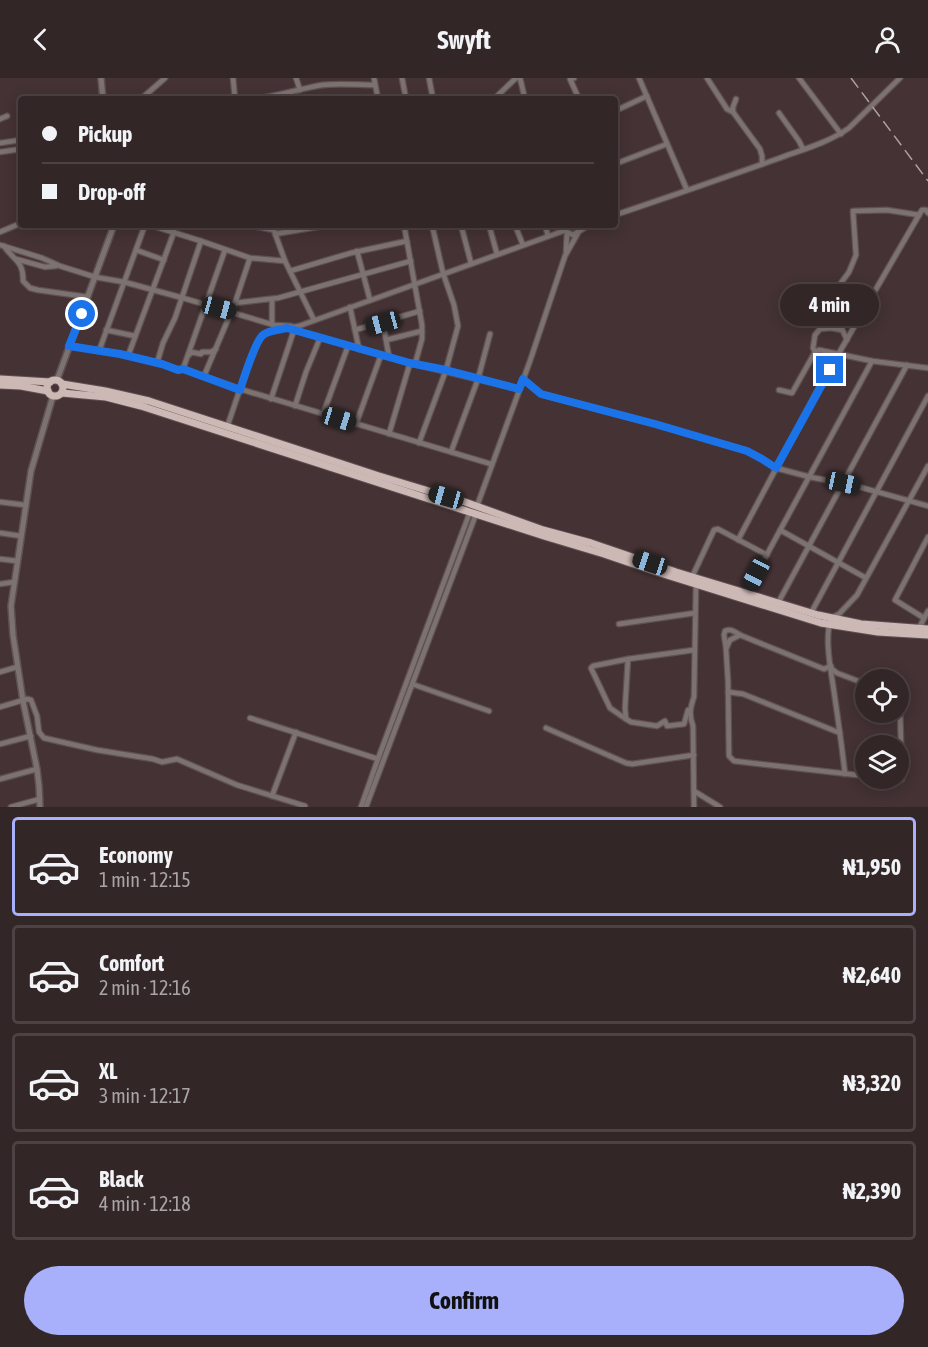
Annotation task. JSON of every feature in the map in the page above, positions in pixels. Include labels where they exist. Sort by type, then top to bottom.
[{"type":"highway","points":[[0,379],[56,382],[134,397],[474,511]]},
{"type":"highway","points":[[56,382],[64,388],[62,393]]},
{"type":"highway","points":[[50,393],[48,386],[56,382]]},
{"type":"highway","points":[[0,386],[21,386],[58,396],[62,393],[106,397],[141,406],[830,621],[878,632],[928,635]]},
{"type":"highway","points":[[694,580],[746,593],[830,621],[928,629]]},
{"type":"street","points":[[101,78],[104,96]]},
{"type":"street","points":[[144,96],[165,78]]},
{"type":"street","points":[[233,78],[235,96]]},
{"type":"street","points":[[296,78],[300,90]]},
{"type":"street","points":[[374,78],[377,96]]},
{"type":"street","points":[[402,78],[405,96]]},
{"type":"street","points":[[429,78],[433,96]]},
{"type":"street","points":[[497,96],[518,78],[524,96]]},
{"type":"street","points":[[574,78],[570,80],[578,96]]},
{"type":"street","points":[[639,78],[687,190]]},
{"type":"street","points":[[707,78],[727,109],[733,111]]},
{"type":"street","points":[[799,78],[841,134]]},
{"type":"street","points":[[618,214],[841,134],[900,78]]},
{"type":"street","points":[[273,96],[321,85],[375,85]]},
{"type":"street","points":[[618,110],[647,96]]},
{"type":"street","points":[[736,99],[732,107],[733,111],[760,150],[762,164]]},
{"type":"street","points":[[779,113],[804,149]]},
{"type":"street","points":[[0,119],[7,116]]},
{"type":"street","points":[[0,143],[18,140]]},
{"type":"street","points":[[618,163],[667,144]]},
{"type":"street","points":[[0,152],[18,149]]},
{"type":"street","points":[[847,340],[842,330],[838,287],[849,272],[856,255],[853,211],[887,210],[919,215]]},
{"type":"street","points":[[738,540],[821,384],[919,215],[922,210],[928,213]]},
{"type":"street","points":[[0,232],[18,224]]},
{"type":"street","points":[[56,382],[113,228]]},
{"type":"street","points":[[99,351],[144,228]]},
{"type":"street","points":[[160,228],[250,258],[285,261]]},
{"type":"street","points":[[296,228],[274,230],[285,261],[314,321]]},
{"type":"street","points":[[389,434],[420,349],[422,331],[405,228]]},
{"type":"street","points":[[419,443],[446,370],[458,326],[442,273],[433,228]]},
{"type":"street","points":[[462,228],[471,264]]},
{"type":"street","points":[[490,228],[497,254]]},
{"type":"street","points":[[516,228],[523,245]]},
{"type":"street","points":[[546,228],[548,236]]},
{"type":"street","points":[[227,427],[262,336],[314,321],[566,229]]},
{"type":"street","points":[[566,229],[573,235],[579,230]]},
{"type":"street","points":[[565,256],[566,229]]},
{"type":"street","points":[[366,807],[523,379],[565,256],[579,230]]},
{"type":"street","points":[[128,356],[174,232]]},
{"type":"street","points":[[158,363],[163,343],[183,298],[201,241]]},
{"type":"street","points":[[290,271],[357,251],[407,241]]},
{"type":"street","points":[[2,246],[14,255],[23,273],[23,281],[30,288],[88,297]]},
{"type":"street","points":[[2,246],[95,277],[124,282],[272,324],[299,326]]},
{"type":"street","points":[[136,250],[164,260]]},
{"type":"street","points":[[183,369],[225,250]]},
{"type":"street","points":[[357,251],[370,300]]},
{"type":"street","points":[[204,376],[232,311],[250,258]]},
{"type":"street","points":[[16,259],[45,267],[59,266]]},
{"type":"street","points":[[235,303],[272,300],[411,261]]},
{"type":"street","points":[[272,300],[272,324]]},
{"type":"street","points":[[350,307],[359,349]]},
{"type":"street","points":[[355,330],[420,311]]},
{"type":"street","points":[[383,323],[389,357]]},
{"type":"street","points":[[287,328],[381,355],[519,389]]},
{"type":"street","points":[[779,390],[792,393],[815,351],[813,348],[815,335],[820,329],[842,330]]},
{"type":"street","points":[[106,330],[135,336]]},
{"type":"street","points":[[271,399],[294,330]]},
{"type":"street","points":[[386,340],[422,331]]},
{"type":"street","points":[[451,452],[478,379],[490,334]]},
{"type":"street","points":[[295,406],[320,338]]},
{"type":"street","points":[[69,346],[128,356],[178,370],[183,369],[240,390],[491,464]]},
{"type":"street","points":[[323,414],[348,346]]},
{"type":"street","points":[[183,369],[191,352],[201,354],[211,352],[216,348]]},
{"type":"street","points":[[815,351],[928,368]]},
{"type":"street","points":[[356,424],[381,355]]},
{"type":"street","points":[[746,593],[872,361]]},
{"type":"street","points":[[778,603],[907,365]]},
{"type":"street","points":[[523,379],[541,394],[747,451],[776,468],[876,491],[928,506]]},
{"type":"street","points":[[40,807],[37,769],[17,667],[11,615],[33,459],[50,393]]},
{"type":"street","points":[[811,613],[928,396]]},
{"type":"street","points":[[845,774],[831,666],[828,634],[830,621],[851,602],[928,466]]},
{"type":"street","points":[[0,502],[25,505]]},
{"type":"street","points":[[361,807],[474,511]]},
{"type":"street","points":[[694,807],[693,726],[690,710],[694,697],[694,580],[714,530],[718,529],[767,555]]},
{"type":"street","points":[[780,530],[866,578]]},
{"type":"street","points":[[0,533],[21,536]]},
{"type":"street","points":[[924,618],[895,598],[928,537]]},
{"type":"street","points":[[0,559],[17,561]]},
{"type":"street","points":[[0,584],[14,582]]},
{"type":"street","points":[[919,628],[928,611]]},
{"type":"street","points":[[619,624],[695,613]]},
{"type":"street","points":[[831,666],[824,669],[733,631],[725,631],[729,756],[734,761],[855,775]]},
{"type":"street","points":[[726,649],[730,640],[740,635]]},
{"type":"street","points":[[694,650],[628,659],[591,668],[610,708],[631,722],[657,726],[665,721],[667,726],[684,724],[694,697]]},
{"type":"street","points":[[626,719],[628,659]]},
{"type":"street","points":[[831,666],[837,673],[855,680]]},
{"type":"street","points":[[0,672],[17,667]]},
{"type":"street","points":[[412,684],[489,711]]},
{"type":"street","points":[[728,692],[743,694],[840,733]]},
{"type":"street","points":[[0,707],[27,699],[31,700],[37,716],[39,732],[44,738],[162,762],[177,759],[237,785],[305,806]]},
{"type":"street","points":[[250,718],[378,759]]},
{"type":"street","points":[[546,728],[626,763],[694,755]]},
{"type":"street","points":[[273,796],[296,732]]},
{"type":"street","points":[[0,744],[31,736]]},
{"type":"street","points":[[0,779],[37,769]]},
{"type":"street","points":[[694,791],[720,807]]},
{"type":"street","points":[[11,807],[40,799]]},
{"type":"railway","points":[[851,78],[928,181]]},
{"type":"route","points":[[82,314],[69,346],[120,354],[178,370],[183,369],[240,390],[262,336],[287,328],[410,363],[519,389],[523,379],[541,394],[747,451],[776,468],[830,370]]}]
